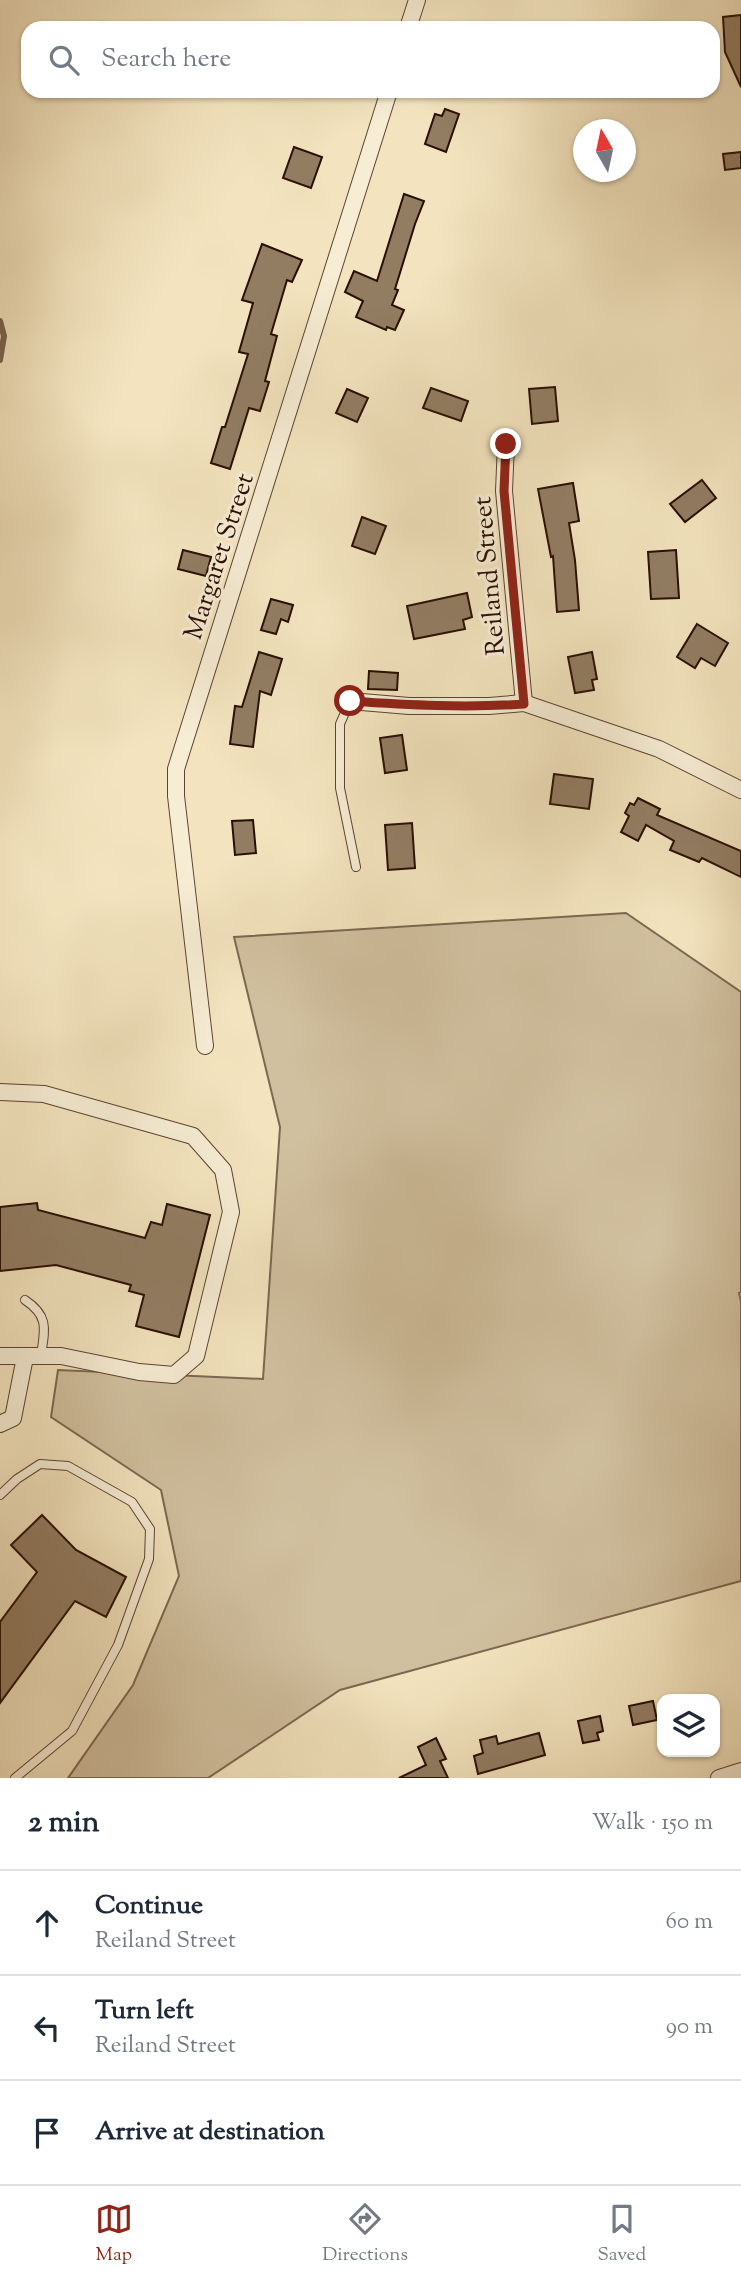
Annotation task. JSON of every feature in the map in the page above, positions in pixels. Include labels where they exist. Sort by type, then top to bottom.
[{"type":"street","points":[[410,21],[417,0]]},
{"type":"street","name":"Margaret Street","points":[[205,1046],[176,796],[176,769],[387,98]]},
{"type":"street","name":"Reiland Street","points":[[506,444],[504,491],[524,704]]},
{"type":"street","points":[[350,701],[410,706],[524,704],[659,748],[741,790]]},
{"type":"street","points":[[0,1092],[44,1094],[193,1136],[223,1170],[231,1212],[196,1356],[174,1375],[139,1372],[61,1356],[0,1356]]},
{"type":"street","points":[[0,1424],[13,1418],[33,1356]]},
{"type":"street","points":[[719,1778],[741,1771]]},
{"type":"lane","points":[[350,701],[340,724],[340,788],[356,867]]},
{"type":"lane","points":[[25,1300],[37,1308],[43,1317],[44,1333],[33,1356]]},
{"type":"lane","points":[[0,1495],[17,1479],[40,1464],[68,1466],[132,1502],[150,1529],[149,1559],[118,1645],[72,1731],[15,1778]]},
{"type":"shaded area","points":[[626,913],[741,992],[741,1581],[340,1690],[208,1778],[68,1778],[133,1685],[179,1576],[161,1490],[51,1417],[58,1370],[263,1379],[280,1127],[234,937]]},
{"type":"building","points":[[741,15],[741,87],[725,52],[723,17]]},
{"type":"building","points":[[445,109],[459,114],[446,152],[425,144],[435,114],[442,116]]},
{"type":"building","points":[[294,147],[322,157],[311,188],[283,178]]},
{"type":"building","points":[[741,152],[741,168],[725,170],[723,154]]},
{"type":"building","points":[[404,194],[424,201],[392,305],[404,310],[395,330],[387,327],[386,330],[356,317],[363,301],[345,292],[354,271],[377,281]]},
{"type":"building","points":[[262,244],[302,260],[292,282],[287,280],[271,334],[277,336],[265,381],[269,382],[260,411],[249,408],[230,469],[211,463],[248,354],[239,352],[253,303],[242,300]]},
{"type":"building","points":[[555,387],[558,421],[532,424],[529,389]]},
{"type":"building","points":[[431,388],[468,401],[461,421],[423,408]]},
{"type":"building","points":[[347,389],[368,398],[357,422],[336,413]]},
{"type":"building","points":[[702,480],[716,498],[685,522],[670,504]]},
{"type":"building","points":[[573,483],[579,521],[569,523],[579,610],[557,612],[553,556],[551,557],[538,489]]},
{"type":"building","points":[[362,517],[386,526],[375,554],[352,546]]},
{"type":"building","points":[[183,550],[211,557],[206,576],[178,569]]},
{"type":"building","points":[[676,550],[679,598],[651,599],[648,552]]},
{"type":"building","points":[[467,593],[472,617],[463,620],[465,629],[414,639],[407,606]]},
{"type":"building","points":[[271,599],[293,605],[288,622],[281,619],[276,634],[261,630]]},
{"type":"building","points":[[697,624],[728,643],[715,666],[701,658],[695,668],[677,657]]},
{"type":"building","points":[[259,652],[282,659],[271,695],[260,691],[253,747],[230,744],[235,706],[242,707]]},
{"type":"building","points":[[592,652],[597,679],[592,680],[594,690],[575,693],[568,657]]},
{"type":"building","points":[[369,671],[398,673],[397,690],[368,689]]},
{"type":"building","points":[[402,735],[407,770],[385,773],[380,738]]},
{"type":"building","points":[[554,774],[593,779],[589,809],[550,804]]},
{"type":"building","points":[[638,798],[660,809],[657,815],[741,851],[741,877],[702,858],[699,862],[670,850],[674,841],[646,825],[638,841],[621,832],[629,816],[625,813],[630,803],[634,805]]},
{"type":"building","points":[[253,820],[256,853],[235,855],[232,821]]},
{"type":"building","points":[[412,823],[415,868],[388,870],[385,825]]},
{"type":"building","points":[[37,1203],[38,1210],[145,1238],[151,1222],[162,1225],[167,1204],[210,1215],[179,1337],[136,1326],[144,1295],[129,1291],[131,1285],[56,1265],[0,1271],[0,1207]]},
{"type":"building","points":[[42,1515],[76,1550],[126,1577],[106,1617],[75,1601],[0,1703],[0,1622],[37,1572],[11,1545]]},
{"type":"building","points":[[653,1701],[657,1720],[633,1725],[629,1706]]},
{"type":"building","points":[[600,1716],[603,1731],[597,1733],[599,1740],[583,1743],[578,1721]]},
{"type":"building","points":[[539,1733],[545,1755],[478,1774],[474,1756],[483,1753],[480,1740],[496,1736],[498,1744]]},
{"type":"building","points":[[436,1738],[446,1759],[440,1761],[448,1778],[399,1778],[426,1765],[418,1747]]},
{"type":"waterway","points":[[0,321],[4,336],[0,360]]},
{"type":"route","points":[[350,701],[410,706],[524,704],[504,491],[506,444]]}]
